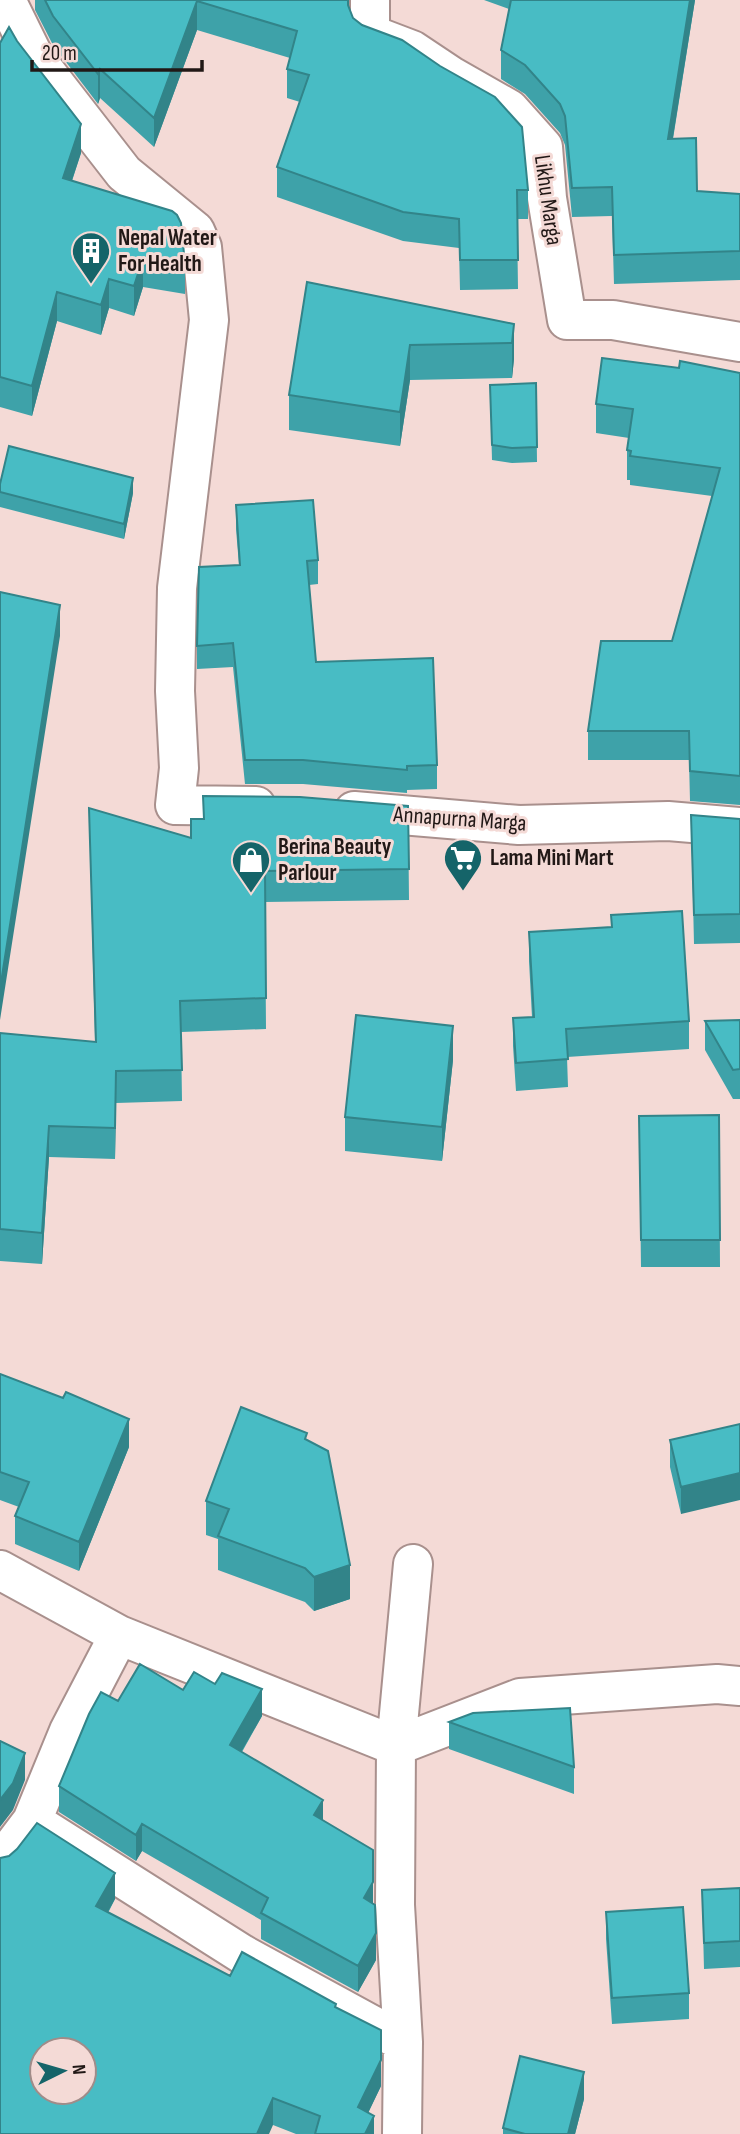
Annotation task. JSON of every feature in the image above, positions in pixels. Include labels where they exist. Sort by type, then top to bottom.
[{"type":"street","name":"Likhu Marga","points":[[370,0],[370,34],[412,50],[509,109],[543,147],[547,198],[566,320],[613,320],[740,342]]},
{"type":"street","name":"Annapurna Marga","points":[[11,3],[34,57],[124,173],[195,231],[202,247],[209,320],[177,588],[175,691],[179,768],[175,805],[301,807],[519,825],[668,821],[740,827]]},
{"type":"street","points":[[402,2134],[403,2042],[395,1905],[396,1745],[413,1564]]},
{"type":"street","points":[[0,1570],[120,1635],[396,1745],[520,1698],[717,1684],[740,1686]]},
{"type":"street","points":[[0,1863],[32,1821],[69,1731],[120,1635]]},
{"type":"street","points":[[32,1821],[242,1954],[403,2042]]},
{"type":"building","points":[[45,0],[348,0],[353,18],[362,25],[402,40],[440,66],[495,97],[522,127],[528,190],[517,190],[518,260],[460,260],[459,219],[403,212],[277,167],[309,75],[287,69],[297,31],[197,1],[154,118],[100,69],[98,74],[53,16]]},
{"type":"building","points":[[511,0],[690,0],[668,139],[696,138],[697,191],[740,194],[740,251],[614,255],[612,187],[572,188],[565,116],[560,104],[525,65],[501,50]]},
{"type":"building","points":[[9,27],[81,124],[63,178],[172,211],[181,223],[185,264],[143,258],[134,286],[109,279],[101,305],[57,292],[32,386],[0,377],[0,43]]},
{"type":"building","points":[[307,282],[514,324],[512,343],[410,345],[400,412],[289,395]]},
{"type":"building","points":[[602,358],[679,368],[680,361],[740,373],[740,776],[690,771],[689,731],[588,731],[601,641],[672,641],[720,468],[630,456],[631,451],[627,450],[633,409],[596,404]]},
{"type":"building","points":[[536,383],[537,447],[512,448],[492,445],[490,385]]},
{"type":"building","points":[[9,446],[133,478],[124,524],[0,492]]},
{"type":"building","points":[[313,500],[318,560],[307,561],[316,662],[433,658],[437,765],[407,766],[407,770],[303,760],[245,760],[233,643],[197,646],[199,567],[240,565],[236,505]]},
{"type":"building","points":[[0,592],[60,605],[0,989]]},
{"type":"building","points":[[203,796],[300,797],[408,806],[409,869],[265,871],[266,998],[180,1001],[182,1070],[116,1071],[115,1128],[49,1126],[42,1233],[0,1229],[0,1033],[96,1042],[89,808],[191,838],[191,819],[204,819]]},
{"type":"building","points":[[691,815],[740,819],[740,914],[694,915]]},
{"type":"building","points":[[682,911],[689,1021],[566,1029],[568,1059],[516,1063],[513,1018],[534,1017],[529,932],[612,927],[611,915]]},
{"type":"building","points":[[356,1015],[453,1026],[442,1127],[345,1117]]},
{"type":"building","points":[[740,1020],[740,1069],[733,1070],[705,1021]]},
{"type":"building","points":[[719,1115],[720,1240],[641,1240],[639,1116]]},
{"type":"building","points":[[0,1374],[63,1398],[66,1392],[129,1419],[79,1542],[15,1516],[29,1482],[0,1472]]},
{"type":"building","points":[[241,1407],[307,1433],[305,1439],[328,1451],[350,1565],[314,1577],[305,1568],[218,1536],[229,1509],[206,1501]]},
{"type":"building","points":[[740,1424],[740,1473],[681,1487],[670,1440]]},
{"type":"building","points":[[140,1664],[183,1690],[194,1672],[215,1684],[222,1673],[262,1689],[230,1745],[323,1800],[314,1815],[373,1850],[373,1882],[364,1898],[375,1905],[376,1933],[358,1966],[261,1913],[268,1898],[142,1824],[136,1835],[59,1786],[101,1692],[118,1701]]},
{"type":"building","points":[[570,1708],[574,1767],[449,1722],[473,1713]]},
{"type":"building","points":[[0,1741],[25,1753],[13,1783],[0,1800]]},
{"type":"building","points":[[37,1823],[115,1873],[96,1906],[230,1976],[242,1952],[336,2004],[335,2007],[381,2030],[381,2060],[358,2107],[374,2116],[365,2134],[315,2134],[320,2116],[273,2098],[257,2134],[0,2134],[0,1858],[9,1856]]},
{"type":"building","points":[[740,1888],[740,1941],[704,1943],[702,1890]]},
{"type":"building","points":[[683,1907],[689,1993],[612,1998],[606,1912]]},
{"type":"building","points":[[520,2056],[584,2072],[568,2134],[525,2134],[503,2128]]},
{"type":"place","name":"Nepal Water For Health","points":[[91,285]]},
{"type":"place","name":"Lama Mini Mart","points":[[463,892]]},
{"type":"place","name":"Berina Beauty Parlour","points":[[251,894]]}]
